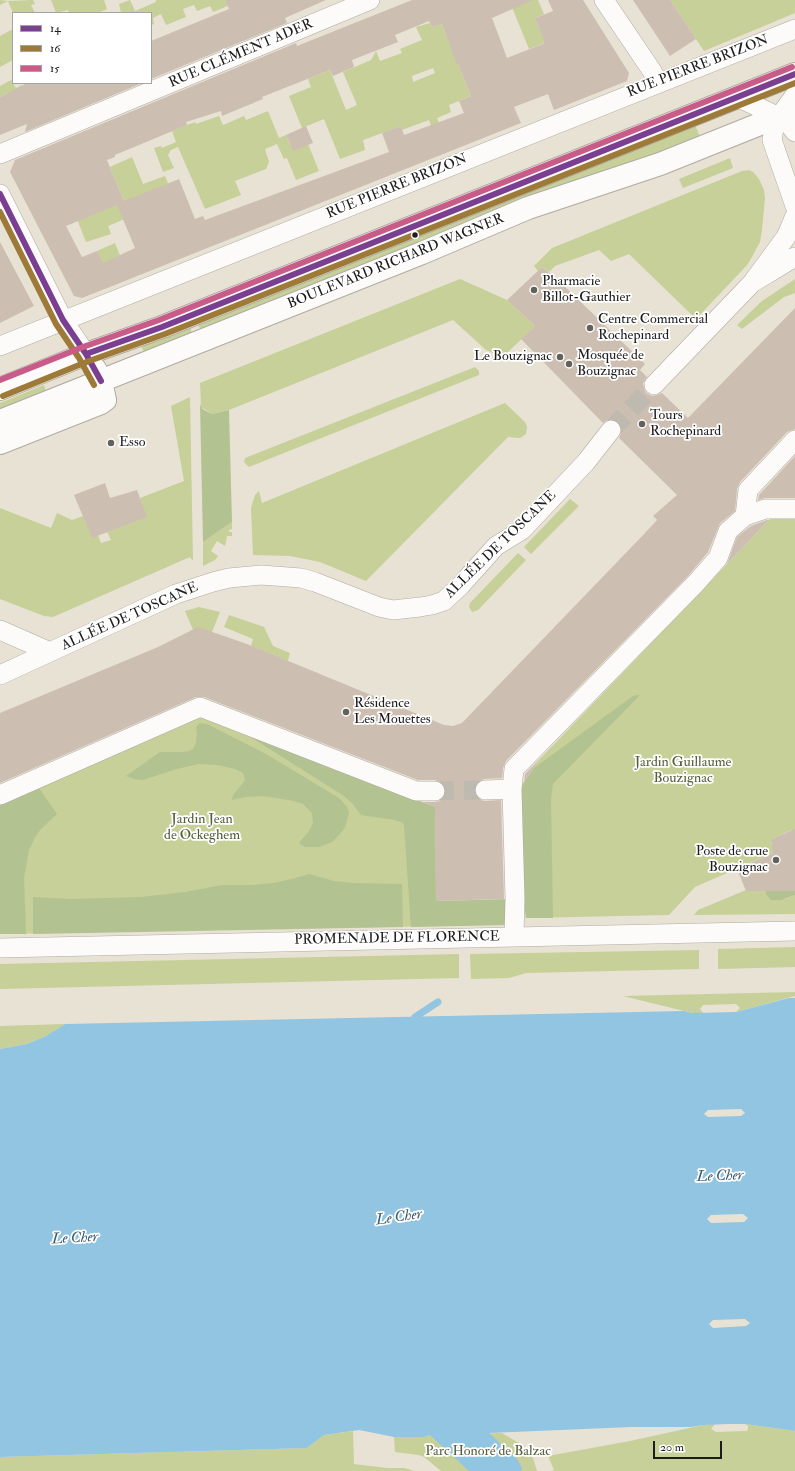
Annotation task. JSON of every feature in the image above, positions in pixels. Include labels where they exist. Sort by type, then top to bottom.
[{"type":"main road","name":"BOULEVARD RICHARD WAGNER","points":[[0,389],[86,354],[170,324],[795,74]]},
{"type":"main road","name":"BOULEVARD RICHARD WAGNER","points":[[0,421],[422,253],[528,208],[660,164],[787,114]]},
{"type":"main road","points":[[0,443],[101,403],[105,400],[101,381],[86,354]]},
{"type":"street","name":"RUE CLÉMENT ADER","points":[[0,154],[370,0]]},
{"type":"street","points":[[604,0],[652,71],[658,83]]},
{"type":"street","name":"RUE PIERRE BRIZON","points":[[0,346],[658,83],[696,70],[795,29]]},
{"type":"street","points":[[795,95],[787,114],[774,129],[772,140],[795,206]]},
{"type":"street","points":[[737,96],[787,114]]},
{"type":"street","points":[[787,114],[788,123],[795,132]]},
{"type":"street","points":[[0,194],[63,320],[86,354]]},
{"type":"street","points":[[654,385],[752,283],[786,237],[795,216]]},
{"type":"street","points":[[752,283],[795,257]]},
{"type":"street","name":"ALLÉE DE TOSCANE","points":[[0,675],[176,594],[229,578],[261,575],[300,578],[315,582],[379,608],[392,610],[420,608],[444,601],[461,585],[496,546],[522,530],[586,462],[611,430]]},
{"type":"street","points":[[745,516],[748,490],[795,440]]},
{"type":"street","points":[[514,936],[515,899],[512,789],[514,769],[696,583],[718,558],[728,531],[745,516],[765,509],[795,509]]},
{"type":"street","points":[[0,630],[50,652]]},
{"type":"street","points":[[0,795],[200,708],[416,791],[434,791]]},
{"type":"street","points":[[484,790],[512,789]]},
{"type":"street","name":"PROMENADE DE FLORENCE","points":[[0,948],[795,931]]},
{"type":"green space","points":[[0,0],[8,1],[0,5]]},
{"type":"green space","points":[[33,0],[35,4],[31,5],[34,12],[13,12],[8,1]]},
{"type":"green space","points":[[51,0],[104,0],[107,9],[100,12],[69,12],[68,10],[56,12]]},
{"type":"green space","points":[[130,0],[135,11],[156,2],[156,0],[225,0],[228,6],[213,12],[210,6],[197,11],[194,5],[183,9],[186,17],[166,25],[161,14],[153,18],[154,24],[152,25],[152,12],[121,12],[119,4]]},
{"type":"green space","points":[[509,0],[538,0],[544,14],[535,18],[539,28],[556,21],[547,50],[544,43],[529,49]]},
{"type":"green space","points":[[670,0],[795,0],[795,13],[704,51]]},
{"type":"green space","points":[[492,20],[502,45],[458,64],[471,96],[449,105],[451,112],[437,118],[440,125],[432,128],[429,120],[402,130],[401,126],[363,140],[365,150],[340,159],[324,119],[302,128],[289,96],[311,87],[308,79],[330,70],[346,110],[357,105],[343,72],[371,60],[376,51],[380,61],[402,53],[400,49],[422,40],[416,27],[430,23],[432,27],[442,24],[450,45]],"holes":[[[433,68],[435,73],[413,82],[412,76]]]},
{"type":"green space","points":[[12,30],[12,61],[0,67],[0,36]]},
{"type":"green space","points":[[11,80],[12,84],[16,88],[22,85],[31,107],[34,121],[24,125],[15,104],[7,93],[0,97],[0,86]]},
{"type":"green space","points":[[268,111],[279,138],[286,135],[290,145],[306,139],[319,171],[296,180],[287,158],[284,159],[277,144],[265,149],[269,162],[266,169],[235,181],[241,195],[205,209],[178,147],[171,150],[168,155],[174,168],[163,172],[154,148],[161,146],[162,148],[176,142],[172,131],[195,122],[196,124],[219,116],[223,125],[244,116],[246,120]]},
{"type":"green space","points":[[695,125],[700,137],[662,152],[555,187],[200,329],[198,323]]},
{"type":"green space","points":[[132,157],[143,184],[165,176],[174,198],[108,226],[111,234],[86,242],[75,214],[124,201],[110,167]]},
{"type":"green space","points":[[730,158],[733,168],[683,188],[679,179]]},
{"type":"green space","points":[[749,170],[759,179],[764,190],[765,198],[760,242],[748,264],[696,319],[629,254],[611,261],[599,250],[555,266],[549,272],[542,267],[538,271],[534,266],[552,248],[742,171]]},
{"type":"green space","points":[[115,243],[129,279],[112,286],[97,251]]},
{"type":"green space","points":[[460,279],[507,300],[535,326],[508,352],[498,355],[486,350],[453,320],[229,410],[212,414],[201,407],[200,383]]},
{"type":"green space","points":[[795,279],[795,293],[784,297],[742,329],[737,325],[762,301]]},
{"type":"green space","points":[[190,327],[192,333],[144,352],[141,346]]},
{"type":"green space","points":[[475,367],[479,371],[479,375],[249,467],[244,462],[245,458]]},
{"type":"green space","points":[[44,385],[46,392],[0,410],[0,403]]},
{"type":"green space","points":[[190,397],[193,561],[190,557],[53,617],[44,616],[0,599],[0,508],[51,528],[57,513],[72,520],[83,516],[92,537],[98,535],[101,543],[111,540],[107,532],[146,517],[140,498],[184,481],[171,406]]},
{"type":"green space","points":[[505,403],[525,422],[527,427],[526,434],[520,438],[508,437],[366,581],[320,562],[290,556],[253,555],[251,508],[255,495],[259,491],[262,503]]},
{"type":"green space","points":[[200,404],[204,410],[212,414],[229,410],[232,522],[203,542]]},
{"type":"green space","points":[[570,499],[579,506],[531,554],[524,547]]},
{"type":"green space","name":"Jardin Guillaume Bouzignac","points":[[774,515],[795,515],[795,830],[773,838],[771,843],[775,852],[695,887],[669,915],[526,918],[521,787],[538,761]]},
{"type":"green space","points":[[232,522],[232,529],[229,530],[229,532],[232,532],[232,536],[227,536],[225,546],[217,541],[211,551],[218,556],[215,560],[203,566],[203,542]]},
{"type":"green space","points":[[518,553],[526,560],[478,610],[472,612],[469,607],[470,603]]},
{"type":"green space","points":[[199,607],[220,612],[212,632],[193,630],[185,611]]},
{"type":"green space","points":[[229,615],[264,627],[273,646],[290,653],[288,661],[251,646],[253,639],[224,627]]},
{"type":"green space","points":[[639,695],[553,784],[551,799],[553,918],[526,918],[523,900],[521,787],[534,768],[633,696]]},
{"type":"green space","name":"Jardin Jean de Ockeghem","points":[[201,717],[435,807],[437,926],[0,934],[0,804]]},
{"type":"green space","points":[[200,723],[207,724],[266,754],[339,798],[347,807],[349,813],[345,828],[332,842],[319,847],[305,847],[299,843],[309,831],[313,823],[312,813],[303,804],[264,796],[245,797],[232,800],[233,795],[245,780],[243,773],[235,769],[217,765],[198,764],[143,780],[126,776],[160,752],[182,752],[193,749],[196,743],[196,727]]},
{"type":"green space","points":[[249,736],[435,807],[436,901],[510,899],[511,925],[411,927],[403,823],[395,820],[361,815],[352,803],[344,796]]},
{"type":"green space","points":[[39,788],[57,814],[40,830],[29,850],[24,878],[26,934],[0,934],[0,804]]},
{"type":"green space","points":[[309,874],[334,881],[402,884],[403,927],[33,934],[33,897],[71,899],[141,897],[185,892],[222,885],[253,885],[273,883]]},
{"type":"green space","points":[[795,888],[795,895],[781,900],[771,900],[766,894],[766,891],[792,891]]},
{"type":"green space","points":[[746,890],[766,891],[766,894],[785,899],[795,895],[795,914],[694,915],[698,910]]},
{"type":"green space","points":[[795,947],[795,967],[718,969],[718,949]]},
{"type":"green space","points":[[699,950],[699,969],[526,973],[509,978],[471,979],[470,954]]},
{"type":"green space","points":[[459,954],[459,978],[0,989],[0,964]]},
{"type":"green space","points":[[795,992],[795,996],[736,1012],[740,1008],[736,1004],[703,1005],[700,1009],[703,1013],[692,1013],[623,996]]},
{"type":"green space","points":[[65,1024],[46,1036],[27,1044],[0,1049],[0,1026]]},
{"type":"green space","name":"Parc Honoré de Balzac","points":[[715,1424],[711,1429],[716,1432],[747,1431],[748,1426],[745,1424],[795,1431],[795,1471],[551,1471],[554,1470],[548,1456],[630,1441],[703,1425]]},
{"type":"green space","points":[[353,1431],[354,1464],[387,1468],[405,1468],[414,1471],[0,1471],[0,1457],[307,1448],[324,1435]]},
{"type":"green space","name":"Parc Honoré de Balzac","points":[[502,1433],[522,1445],[529,1452],[533,1458],[537,1471],[441,1471],[424,1457],[395,1452],[394,1437]]},
{"type":"water","name":"Le Cher","points":[[789,998],[795,998],[795,1431],[745,1424],[729,1424],[691,1427],[632,1427],[489,1433],[517,1459],[522,1468],[521,1471],[469,1471],[430,1435],[424,1437],[394,1437],[359,1430],[324,1435],[307,1448],[0,1457],[0,1049],[27,1044],[46,1036],[65,1024],[684,1011],[692,1013],[736,1012]],"holes":[[[741,1109],[745,1113],[741,1116],[708,1117],[704,1114],[708,1110]],[[743,1214],[748,1218],[744,1222],[711,1223],[707,1219],[711,1215]],[[745,1319],[750,1323],[746,1326],[713,1328],[709,1324],[713,1320]]]},
{"type":"building","points":[[225,0],[326,0],[285,18],[287,23],[152,79],[152,41],[229,9]]},
{"type":"building","points":[[412,0],[533,0],[492,18],[507,58],[545,43],[535,18],[553,11],[548,0],[583,0],[629,73],[627,81],[554,110],[548,94],[514,107],[521,123],[82,298],[74,296],[10,172],[15,160],[296,43],[297,46]],"holes":[[[429,21],[432,27],[442,24],[457,65],[458,64],[471,96],[459,101],[464,113],[404,135],[401,126],[382,133],[389,152],[205,220],[203,216],[195,219],[179,179],[124,201],[107,160],[115,157],[115,155],[187,125],[186,122],[221,111],[222,116],[263,99],[262,97],[330,70],[333,76],[354,67],[352,60],[398,42],[395,35]],[[117,205],[135,248],[103,263],[97,251],[82,257],[66,226]]]},
{"type":"building","points":[[633,0],[670,0],[696,39],[670,56]]},
{"type":"building","points":[[25,84],[140,84],[25,132],[27,124],[0,135],[0,97]]},
{"type":"building","points":[[306,126],[313,143],[293,151],[286,135]]},
{"type":"building","points":[[0,242],[34,306],[0,323]]},
{"type":"building","points":[[542,267],[558,280],[645,364],[640,370],[647,377],[643,383],[646,393],[652,396],[662,393],[688,418],[795,308],[795,429],[787,432],[740,482],[737,489],[735,511],[720,523],[708,552],[688,576],[506,761],[503,768],[502,778],[484,779],[479,781],[476,785],[474,791],[480,800],[501,800],[504,899],[436,901],[435,807],[423,802],[440,801],[444,797],[446,791],[445,786],[441,782],[435,780],[418,780],[204,697],[196,697],[0,783],[0,713],[158,647],[198,627],[247,644],[444,725],[453,726],[462,723],[657,520],[653,516],[677,495],[619,438],[622,431],[618,422],[612,419],[603,423],[521,339],[535,326],[507,300]]},
{"type":"building","points":[[795,456],[795,498],[765,498],[758,500],[759,495]]},
{"type":"building","points":[[105,483],[110,498],[137,490],[147,517],[92,538],[74,495]]},
{"type":"building","points":[[769,520],[727,564],[737,537],[751,526]]},
{"type":"building","points":[[567,731],[538,761],[524,783],[525,774]]},
{"type":"building","name":"Poste de crue Bouzignac","points":[[795,829],[795,891],[746,891],[737,869],[773,853],[771,839]]},
{"type":"waterway","points":[[415,1017],[438,1002]]},
{"type":"tunnel","points":[[611,430],[654,385]]},
{"type":"tunnel","points":[[435,791],[485,790]]},
{"type":"transit line","name":"15","points":[[0,380],[83,347],[159,320],[792,67]]},
{"type":"transit line","name":"14","points":[[86,354],[162,327],[795,74]]},
{"type":"transit line","name":"16","points":[[3,396],[89,361],[165,334],[795,83]]},
{"type":"transit line","name":"14","points":[[0,194],[63,320],[86,354],[101,381]]},
{"type":"transit line","name":"16","points":[[0,212],[56,324],[79,358],[94,385]]},
{"type":"place","name":"Pharmacie Billot-Gauthier","points":[[534,290]]},
{"type":"place","name":"Centre Commercial Rochepinard","points":[[590,328]]},
{"type":"place","name":"Le Bouzignac","points":[[560,357]]},
{"type":"place","name":"Mosquée de Bouzignac","points":[[569,364]]},
{"type":"place","name":"Tours Rochepinard","points":[[642,424]]},
{"type":"place","name":"Esso","points":[[111,443]]},
{"type":"place","name":"Résidence Les Mouettes","points":[[346,712]]},
{"type":"place","name":"Poste de crue Bouzignac","points":[[776,860]]}]
